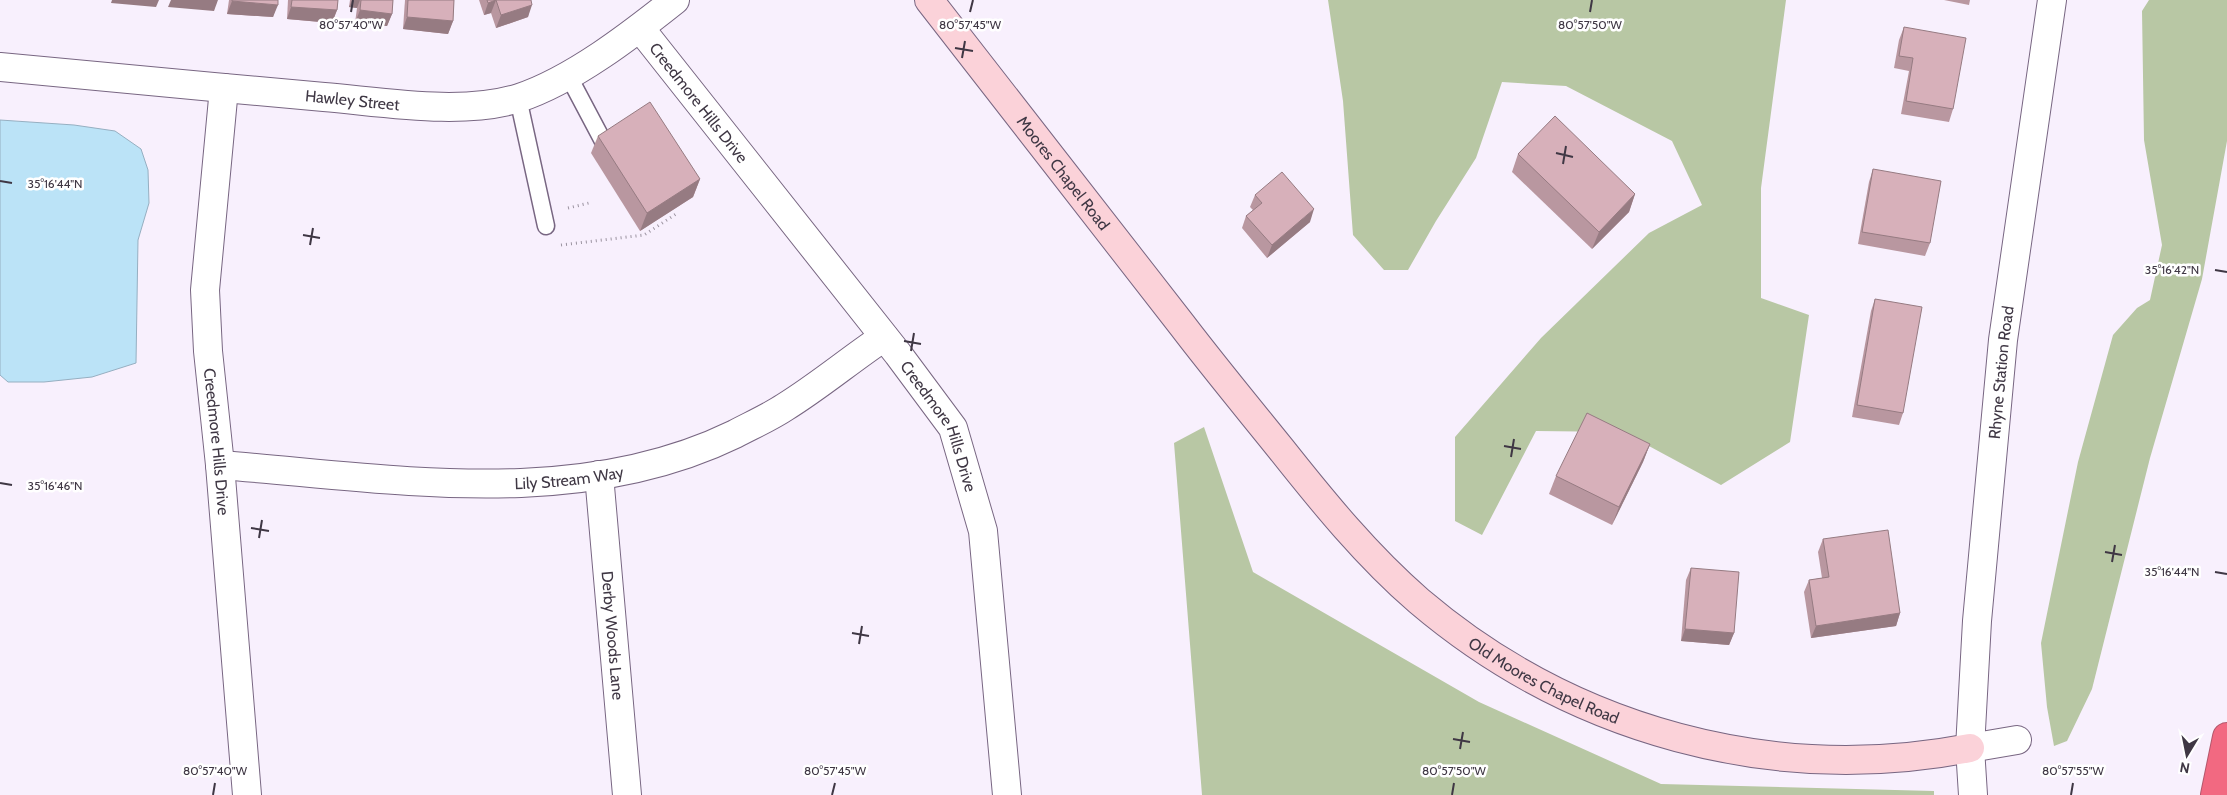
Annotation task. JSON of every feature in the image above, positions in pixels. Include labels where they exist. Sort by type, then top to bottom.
[{"type":"highway","points":[[2214,795],[2227,737]]},
{"type":"street","name":"Hawley Street","points":[[0,67],[224,88],[471,107],[518,98],[568,75],[640,28],[675,0]]},
{"type":"street","name":"Moores Chapel Road","points":[[929,0],[1197,344]]},
{"type":"street","name":"Rhyne Station Road","points":[[1973,795],[1970,748],[1977,621],[2003,340],[2052,0]]},
{"type":"street","name":"Creedmore Hills Drive","points":[[640,28],[884,336],[953,428],[983,531],[1007,795]]},
{"type":"street","name":"Creedmore Hills Drive","points":[[224,88],[205,290],[208,351],[220,465],[247,795]]},
{"type":"street","name":"Lily Stream Way","points":[[220,465],[452,484],[539,482],[629,470],[677,457],[733,434],[785,408],[884,336]]},
{"type":"street","name":"Old Moores Chapel Road","points":[[1197,344],[1321,499],[1368,553],[1418,600],[1469,640],[1533,680],[1639,726],[1683,740],[1731,751],[1828,761],[1887,760],[1938,755],[2017,740]]},
{"type":"street","name":"Derby Woods Lane","points":[[600,475],[626,795]]},
{"type":"lane","points":[[568,75],[604,143]]},
{"type":"lane","points":[[518,98],[546,226]]},
{"type":"path","points":[[558,244],[564,246],[644,235],[676,214]]},
{"type":"green space","points":[[1328,0],[1786,0],[1761,188],[1761,298],[1809,315],[1790,442],[1721,485],[1623,432],[1536,431],[1482,535],[1455,521],[1455,437],[1541,338],[1649,233],[1702,205],[1672,141],[1566,86],[1502,82],[1476,158],[1408,270],[1384,270],[1353,235],[1343,101]]},
{"type":"green space","points":[[2149,0],[2227,0],[2227,141],[2202,279],[2150,458],[2092,689],[2067,741],[2054,746],[2047,707],[2041,643],[2078,462],[2113,335],[2137,308],[2150,300],[2162,245],[2144,140],[2142,11]]},
{"type":"green space","points":[[1204,427],[1253,572],[1479,702],[1661,784],[1934,791],[1934,795],[1202,795],[1174,443]]},
{"type":"water","points":[[0,120],[74,125],[115,131],[141,149],[148,170],[149,203],[138,240],[136,363],[92,377],[44,382],[8,382],[0,375]]},
{"type":"building","points":[[278,0],[278,5],[232,1]]},
{"type":"building","points":[[292,0],[338,0],[337,10],[291,7]]},
{"type":"building","points":[[361,0],[393,0],[392,14],[360,10]]},
{"type":"building","points":[[408,0],[454,0],[453,21],[407,17]]},
{"type":"building","points":[[496,0],[531,0],[532,5],[501,15]]},
{"type":"building","points":[[1904,27],[1966,38],[1953,109],[1906,101],[1913,58],[1899,56]]},
{"type":"building","points":[[650,102],[700,179],[647,213],[598,136]]},
{"type":"building","points":[[1555,116],[1635,194],[1599,232],[1518,154]]},
{"type":"building","points":[[1873,169],[1941,181],[1930,243],[1862,232]]},
{"type":"building","points":[[1282,172],[1314,209],[1272,245],[1246,216],[1262,203],[1255,195]]},
{"type":"building","points":[[1875,299],[1922,307],[1903,413],[1857,405]]},
{"type":"building","points":[[1587,413],[1650,444],[1619,507],[1556,476]]},
{"type":"building","points":[[1888,530],[1900,613],[1816,626],[1809,580],[1829,577],[1823,539]]},
{"type":"building","points":[[1691,568],[1739,572],[1734,633],[1685,629]]}]
